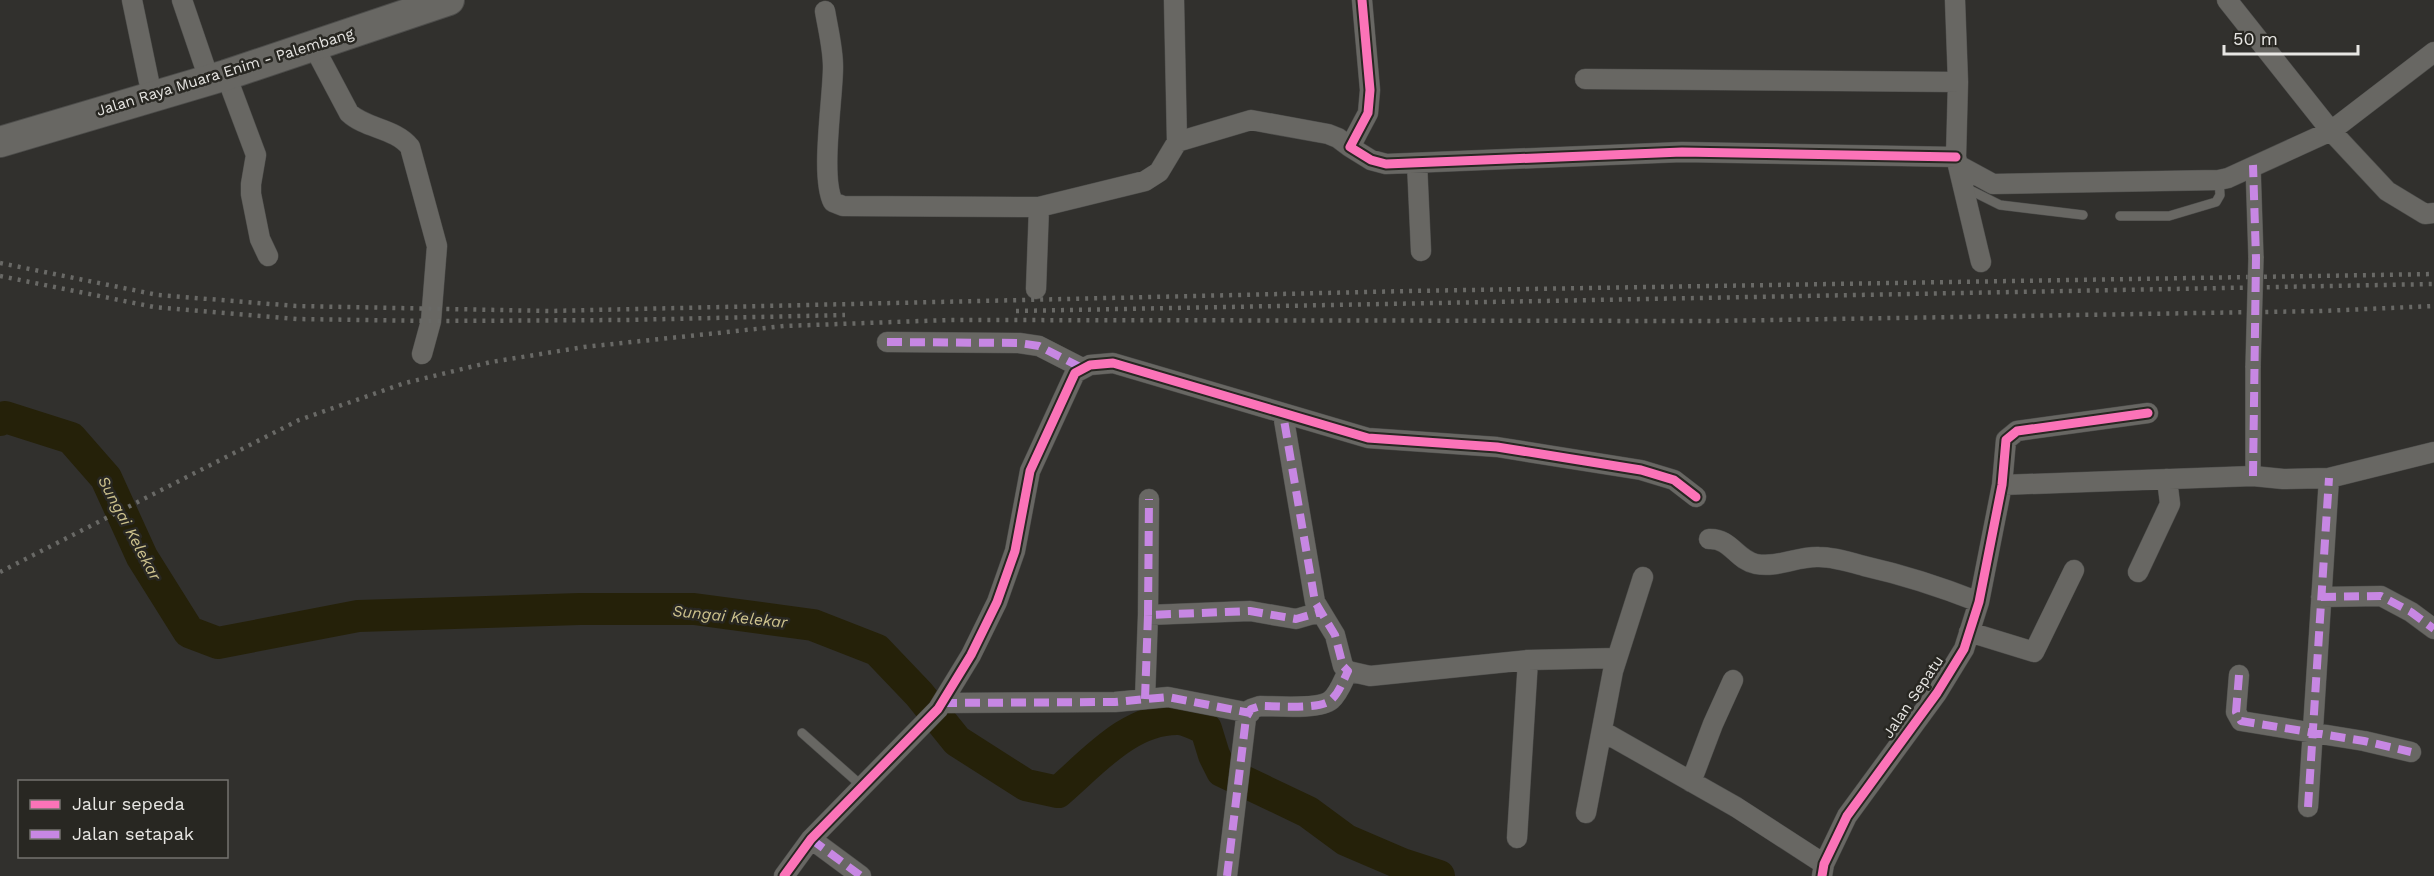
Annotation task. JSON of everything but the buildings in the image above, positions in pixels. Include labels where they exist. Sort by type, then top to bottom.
[{"type":"main road","name":"Jalan Raya Muara Enim - Palembang","points":[[0,142],[314,47],[441,1]]},
{"type":"street","points":[[132,0],[152,96]]},
{"type":"street","points":[[182,0],[256,155],[250,184],[251,194],[260,239],[268,256]]},
{"type":"street","points":[[825,10],[833,65],[828,140],[830,194],[833,202],[843,206],[1039,207],[1145,181],[1159,172],[1178,142],[1174,0]]},
{"type":"street","points":[[1350,147],[1368,113],[1370,90],[1362,0]]},
{"type":"street","points":[[1955,0],[1958,81],[1957,161],[1981,262]]},
{"type":"street","points":[[2227,0],[2331,131],[2387,190],[2425,214],[2434,213]]},
{"type":"street","points":[[314,47],[349,113],[357,121],[400,138],[410,147],[437,246],[431,321],[422,354]]},
{"type":"street","points":[[1178,142],[1251,120],[1328,134],[1371,160],[1386,165],[1682,152],[1957,161],[1993,184],[2219,180],[2331,131],[2434,52]]},
{"type":"street","points":[[1585,79],[1958,81]]},
{"type":"street","points":[[1417,163],[1421,251]]},
{"type":"street","points":[[2253,165],[2256,258],[2253,476]]},
{"type":"street","points":[[1036,290],[1039,207]]},
{"type":"street","points":[[887,342],[1039,346],[1082,368]]},
{"type":"street","points":[[784,876],[811,839],[940,706],[971,655],[997,602],[1015,551],[1030,471],[1075,373],[1082,368],[1101,363],[1113,363],[1368,438],[1497,447],[1641,470],[1674,480],[1696,497]]},
{"type":"street","name":"Jalan Sepatu","points":[[1823,870],[1847,816],[1937,693],[1964,649],[1979,602],[2002,485],[2007,440],[2017,431],[2148,413]]},
{"type":"street","points":[[1283,414],[1315,602],[1335,635],[1343,666],[1348,671],[1370,676],[1528,660],[1617,658]]},
{"type":"street","points":[[2002,485],[2253,476],[2283,479],[2328,478],[2434,452]]},
{"type":"street","points":[[2308,807],[2328,478]]},
{"type":"street","points":[[2138,572],[2170,504],[2167,480]]},
{"type":"street","points":[[1145,699],[1149,499]]},
{"type":"street","points":[[1709,539],[1728,543],[1745,560],[1753,564],[1768,566],[1819,556],[1834,558],[1917,579],[1979,602]]},
{"type":"street","points":[[1969,632],[2034,652],[2074,570]]},
{"type":"street","points":[[1586,813],[1617,658],[1643,578]]},
{"type":"street","points":[[2321,597],[2381,596],[2411,612],[2434,630]]},
{"type":"street","points":[[1148,615],[1250,611],[1296,619],[1320,612]]},
{"type":"street","points":[[1516,838],[1528,660]]},
{"type":"street","points":[[1227,876],[1246,718],[1251,709],[1260,706],[1316,706],[1330,701],[1341,687],[1348,671]]},
{"type":"street","points":[[2239,675],[2236,712],[2238,719],[2251,724],[2313,733],[2411,752]]},
{"type":"street","points":[[1691,782],[1733,680]]},
{"type":"street","points":[[940,706],[1115,702],[1168,697],[1250,713]]},
{"type":"street","points":[[1602,731],[1736,807],[1823,870]]},
{"type":"street","points":[[811,839],[861,876]]},
{"type":"lane","points":[[2120,216],[2169,216],[2216,202],[2220,195],[2219,180]]},
{"type":"lane","points":[[1963,186],[2000,205],[2083,215]]},
{"type":"lane","points":[[802,733],[863,787]]},
{"type":"waterway","name":"Sungai Kelekar","points":[[0,420],[5,417],[71,438],[106,478],[142,557],[189,632],[218,643],[358,616],[580,609],[694,609],[813,625],[877,650],[919,694],[957,741],[1026,785],[1058,792],[1098,756],[1128,734],[1145,725],[1162,720],[1180,719],[1206,729],[1222,771],[1308,812],[1346,840],[1402,864],[1439,876]]},
{"type":"railway","points":[[0,263],[158,295],[296,306],[550,311],[1409,291],[2434,274]]},
{"type":"railway","points":[[0,276],[154,307],[297,319],[625,320],[845,315]]},
{"type":"railway","points":[[1016,311],[2434,284]]},
{"type":"railway","points":[[0,572],[299,420],[405,383],[491,362],[584,347],[784,326],[949,320],[1711,321],[2322,311],[2434,306]]},
{"type":"marked path","points":[[2253,165],[2256,258],[2253,476]]},
{"type":"marked path","points":[[887,342],[1019,343],[1039,346],[1082,368]]},
{"type":"marked path","points":[[1227,876],[1246,718],[1251,709],[1260,706],[1286,707],[1325,703],[1336,694],[1348,671],[1343,666],[1335,635],[1315,602],[1283,414]]},
{"type":"marked path","points":[[2308,807],[2329,478]]},
{"type":"marked path","points":[[1148,615],[1149,499]]},
{"type":"marked path","points":[[2321,597],[2381,596],[2411,612],[2434,629]]},
{"type":"marked path","points":[[1145,699],[1148,615],[1250,611],[1296,619],[1320,612]]},
{"type":"marked path","points":[[2239,675],[2236,712],[2241,721],[2364,741],[2411,752]]},
{"type":"marked path","points":[[942,703],[1115,702],[1168,697],[1250,713]]},
{"type":"marked path","points":[[811,839],[861,876]]},
{"type":"cycle path","points":[[1362,0],[1370,90],[1368,113],[1350,147],[1371,160],[1386,164],[1682,152],[1956,157]]},
{"type":"cycle path","points":[[784,876],[811,839],[938,709],[971,655],[997,602],[1015,551],[1030,471],[1075,373],[1090,365],[1113,363],[1368,438],[1497,447],[1641,470],[1674,480],[1696,497]]},
{"type":"cycle path","points":[[1822,876],[1824,864],[1847,816],[1937,693],[1964,649],[1979,602],[2002,485],[2006,440],[2017,431],[2148,413]]}]
